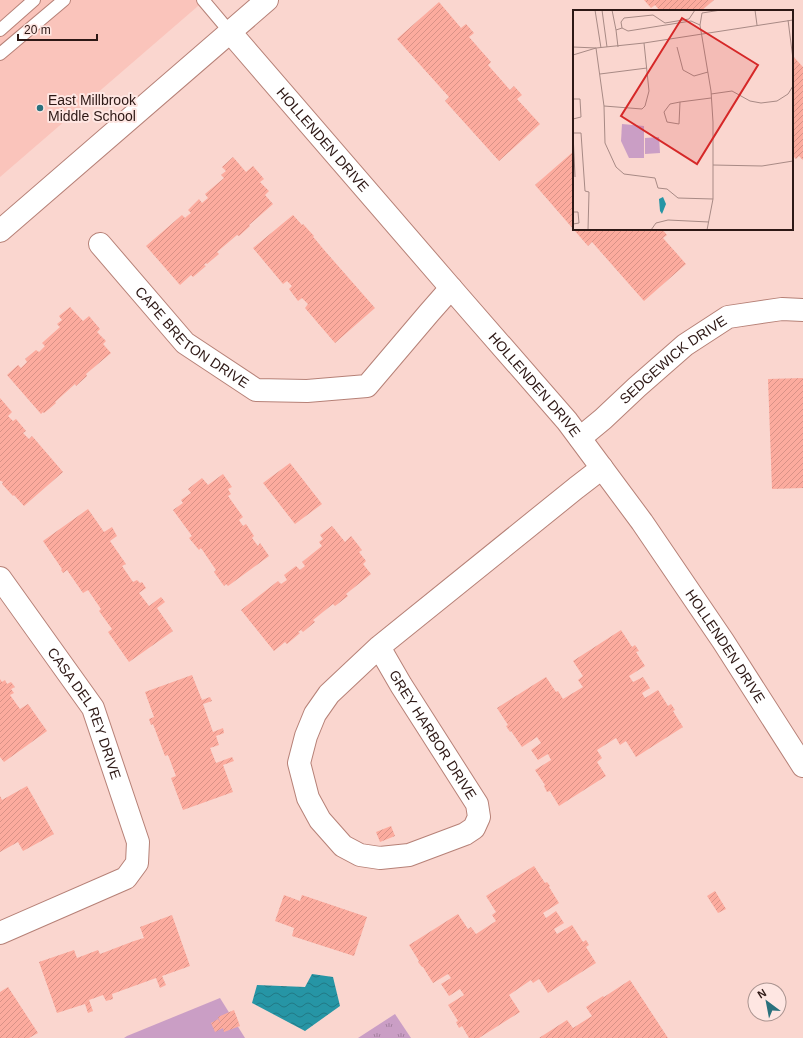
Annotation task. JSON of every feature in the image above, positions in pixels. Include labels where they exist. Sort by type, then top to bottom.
[{"type":"street","points":[[0,230],[267,0]]},
{"type":"street","name":"HOLLENDEN DRIVE","points":[[230,32],[567,421],[642,522],[723,642],[803,766]]},
{"type":"street","name":"CAPE BRETON DRIVE","points":[[100,244],[185,343],[256,390],[307,391],[367,386],[452,288]]},
{"type":"street","name":"SEDGEWICK DRIVE","points":[[580,438],[685,345],[728,317],[782,309],[803,310]]},
{"type":"street","name":"GREY HARBOR DRIVE","points":[[379,647],[477,804],[479,817],[474,828],[465,834],[409,855],[380,858],[360,855],[343,846],[320,820],[308,798],[299,763],[306,736],[315,714],[329,694],[379,647],[602,468]]},
{"type":"street","name":"CASA DEL REY DRIVE","points":[[0,578],[94,708],[138,842],[137,864],[126,878],[0,933]]},
{"type":"lane","points":[[0,30],[34,0]]},
{"type":"lane","points":[[0,54],[64,0]]},
{"type":"lane","points":[[203,0],[230,32]]},
{"type":"shaded area","name":"East Millbrook Middle School","points":[[0,0],[205,0],[0,177]]},
{"type":"green space","points":[[220,998],[245,1038],[124,1038],[127,1036]]},
{"type":"green space","points":[[395,1014],[411,1038],[358,1038]]},
{"type":"water","points":[[312,974],[333,977],[340,1006],[305,1031],[252,1003],[257,985],[305,987]]},
{"type":"building","points":[[644,0],[714,0],[702,10],[659,10],[655,5],[651,8]]},
{"type":"building","points":[[439,2],[461,28],[466,24],[474,33],[469,37],[491,62],[488,65],[510,90],[514,86],[522,95],[517,99],[540,124],[499,161],[445,101],[449,97],[397,39]]},
{"type":"building","points":[[793,56],[803,67],[803,160],[799,156],[796,159],[793,156]]},
{"type":"building","points":[[573,152],[573,229],[535,185]]},
{"type":"building","points":[[233,157],[246,172],[253,166],[264,179],[260,182],[269,191],[265,195],[273,204],[239,236],[237,235],[217,252],[219,254],[204,265],[206,266],[193,277],[191,275],[180,285],[146,246],[182,215],[185,218],[191,213],[188,210],[199,199],[202,203],[208,198],[205,194],[224,178],[221,175],[226,171],[222,167]]},
{"type":"building","points":[[293,215],[314,236],[313,237],[375,308],[335,343],[305,308],[308,304],[302,298],[298,301],[289,289],[292,286],[287,281],[283,284],[253,248]]},
{"type":"building","points":[[574,230],[663,230],[667,235],[663,238],[686,264],[644,301],[592,242],[588,246]]},
{"type":"building","points":[[70,307],[83,321],[89,316],[100,329],[97,332],[106,341],[103,344],[111,353],[86,374],[87,376],[76,386],[75,384],[55,402],[56,403],[41,414],[7,375],[18,365],[21,368],[27,362],[25,359],[36,350],[39,352],[45,346],[42,343],[60,327],[57,324],[62,320],[59,316]]},
{"type":"building","points":[[803,378],[803,488],[772,489],[768,379]]},
{"type":"building","points":[[0,398],[12,412],[8,416],[13,421],[16,419],[26,431],[23,433],[29,439],[32,436],[63,472],[24,506],[2,484],[3,482],[0,481]]},
{"type":"building","points":[[290,463],[322,504],[295,524],[263,483]]},
{"type":"building","points":[[223,474],[232,487],[228,489],[231,494],[228,496],[243,517],[239,520],[243,526],[246,524],[254,536],[252,538],[258,546],[260,543],[269,556],[228,586],[226,584],[224,586],[214,572],[216,570],[201,548],[199,550],[189,538],[192,536],[173,510],[183,503],[181,500],[191,493],[188,489],[202,478],[208,485]]},
{"type":"building","points":[[88,509],[104,532],[112,527],[117,536],[110,541],[126,564],[122,566],[133,582],[137,580],[140,583],[142,582],[146,588],[139,593],[149,606],[161,597],[165,602],[157,608],[173,631],[129,662],[108,632],[112,629],[99,611],[101,609],[88,590],[83,593],[67,570],[63,573],[61,570],[62,569],[43,541]]},
{"type":"building","points":[[332,526],[345,542],[351,536],[362,550],[359,552],[366,561],[363,564],[371,574],[346,594],[348,596],[335,606],[333,604],[313,620],[315,622],[303,632],[301,630],[298,632],[300,633],[287,644],[285,642],[274,651],[241,610],[278,581],[281,584],[287,580],[284,575],[296,566],[300,570],[305,566],[302,562],[322,546],[319,542],[323,539],[320,535]]},
{"type":"building","points":[[621,630],[632,647],[635,645],[639,651],[636,652],[645,666],[629,676],[633,682],[643,677],[650,688],[642,693],[645,698],[658,690],[668,706],[671,704],[675,710],[673,711],[683,727],[636,757],[626,741],[620,745],[616,738],[597,750],[602,758],[597,762],[606,776],[559,806],[550,791],[547,792],[544,786],[545,785],[535,770],[551,760],[548,754],[538,760],[531,750],[541,743],[537,737],[522,747],[506,726],[508,725],[497,708],[546,677],[556,692],[558,691],[563,699],[583,687],[578,680],[583,676],[573,661]]},
{"type":"building","points":[[192,675],[202,700],[210,697],[212,701],[203,704],[213,732],[223,728],[224,733],[216,736],[219,745],[210,748],[216,763],[232,757],[234,761],[223,765],[233,792],[183,810],[171,778],[176,776],[168,755],[165,756],[153,724],[151,725],[149,719],[154,717],[145,692]]},
{"type":"building","points":[[0,679],[2,682],[5,680],[7,684],[11,682],[15,687],[11,689],[14,693],[10,695],[20,709],[28,704],[47,731],[4,762],[0,757]]},
{"type":"building","points":[[27,786],[54,834],[23,851],[18,842],[0,852],[0,796],[2,800]]},
{"type":"building","points":[[391,826],[395,836],[380,842],[376,832]]},
{"type":"building","points":[[534,866],[545,883],[547,882],[550,886],[549,887],[559,903],[543,913],[546,918],[556,911],[564,923],[554,929],[557,934],[572,925],[583,942],[586,940],[589,945],[586,947],[596,963],[548,993],[539,979],[533,983],[531,980],[509,995],[520,1012],[479,1038],[469,1038],[462,1026],[459,1028],[456,1022],[458,1021],[448,1005],[464,995],[460,989],[449,996],[441,984],[451,978],[448,974],[433,983],[418,962],[419,961],[409,945],[458,914],[468,929],[471,927],[476,934],[496,921],[492,915],[496,912],[486,896]]},
{"type":"building","points":[[715,891],[726,909],[718,913],[707,896]]},
{"type":"building","points":[[284,895],[300,901],[302,895],[367,917],[354,956],[292,936],[294,928],[275,921]]},
{"type":"building","points":[[172,915],[190,966],[162,976],[166,985],[160,988],[156,978],[112,994],[113,999],[106,1001],[103,995],[89,1000],[93,1011],[88,1013],[85,1004],[57,1013],[39,962],[74,950],[77,958],[98,950],[100,954],[144,938],[140,927]]},
{"type":"building","points":[[630,980],[668,1038],[539,1038],[567,1020],[573,1028],[592,1016],[586,1007]]},
{"type":"building","points":[[8,987],[38,1033],[29,1038],[0,1038],[0,992]]},
{"type":"building","points":[[234,1010],[240,1026],[224,1032],[223,1028],[215,1032],[211,1023],[218,1019],[221,1024],[218,1017]]},
{"type":"place","name":"East Millbrook Middle School","points":[[40,108]]}]
